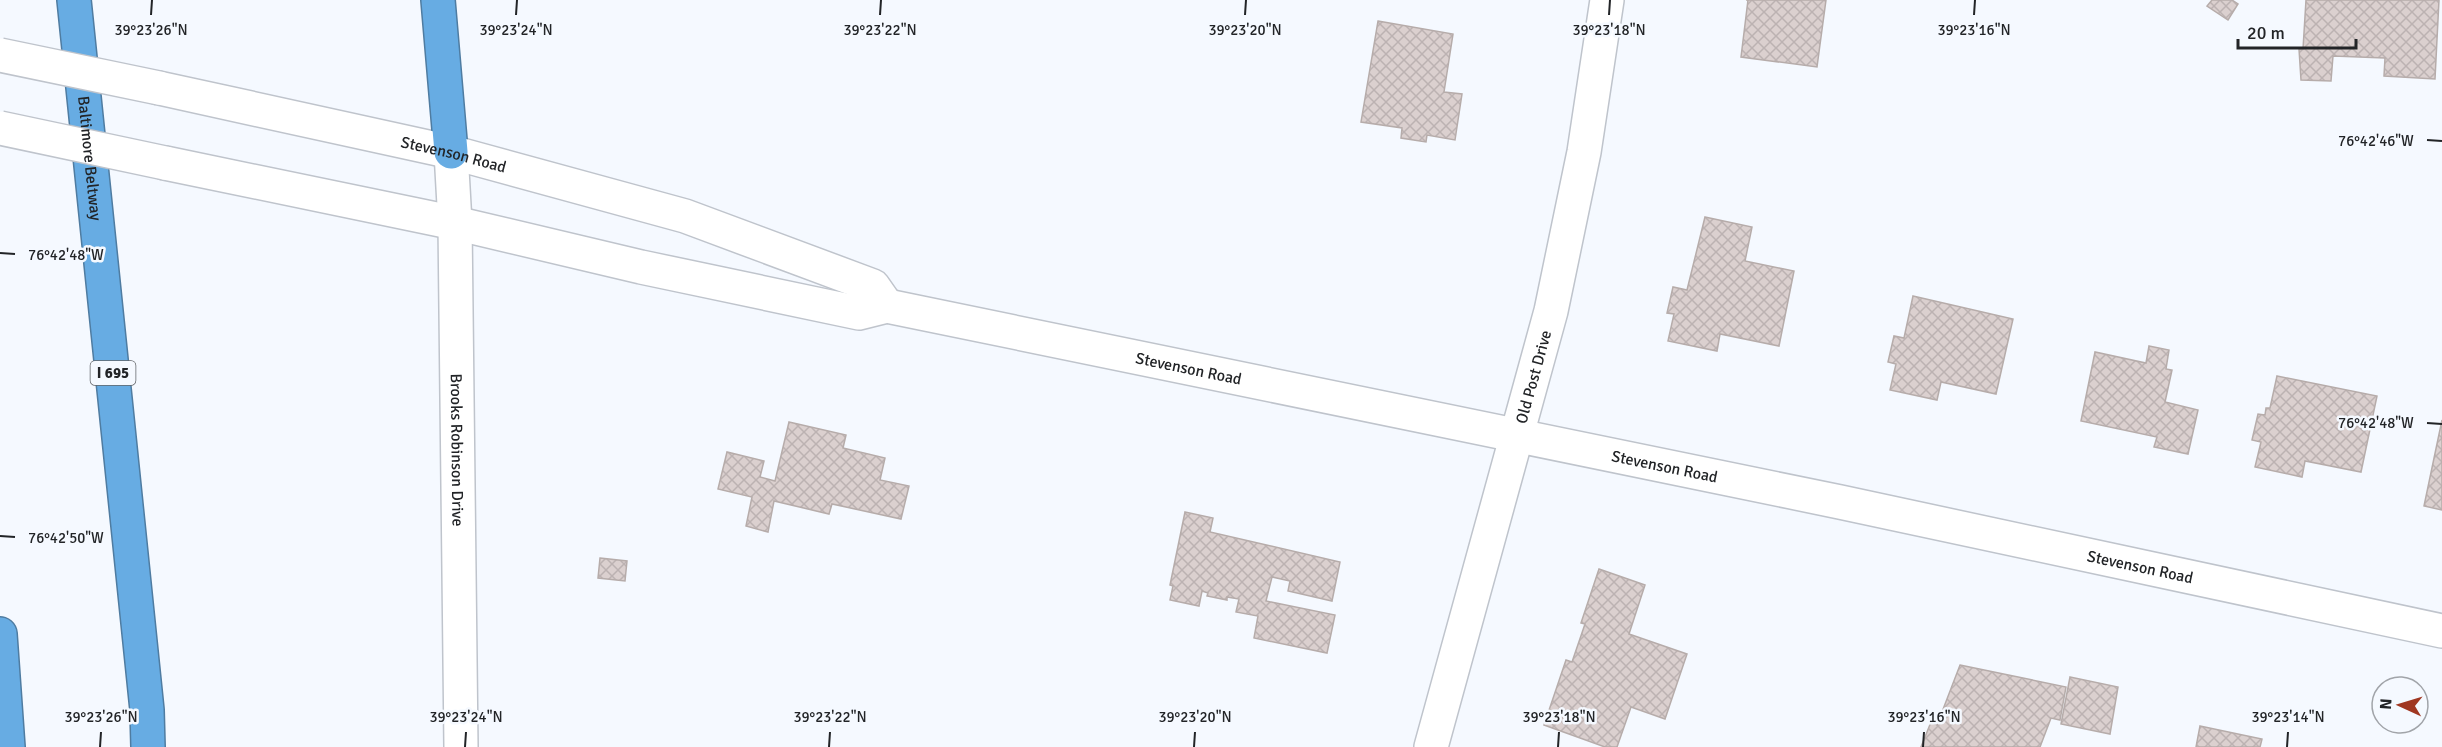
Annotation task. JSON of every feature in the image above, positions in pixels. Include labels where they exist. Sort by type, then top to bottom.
[{"type":"highway","name":"Baltimore Beltway","points":[[74,0],[146,698],[148,747]]},
{"type":"highway","points":[[438,0],[451,152]]},
{"type":"highway","points":[[0,634],[8,747]]},
{"type":"main road","name":"Old Post Drive","points":[[1431,747],[1551,311],[1584,152],[1607,0]]},
{"type":"main road","name":"Stevenson Road","points":[[0,55],[451,152],[685,216],[873,286],[887,306]]},
{"type":"main road","name":"Stevenson Road","points":[[0,128],[455,223],[641,267],[859,313],[887,306],[1840,502],[2442,631]]},
{"type":"main road","name":"Brooks Robinson Drive","points":[[451,152],[455,223],[461,747]]},
{"type":"building","points":[[1748,0],[1826,0],[1817,67],[1741,57]]},
{"type":"building","points":[[2212,0],[2232,0],[2238,4],[2228,20],[2207,6]]},
{"type":"building","points":[[2306,0],[2439,0],[2435,79],[2384,76],[2385,58],[2333,56],[2331,81],[2301,80],[2299,49],[2303,49]]},
{"type":"building","points":[[1378,21],[1453,34],[1444,92],[1462,94],[1455,140],[1427,135],[1426,142],[1401,138],[1402,128],[1361,122]]},
{"type":"building","points":[[1705,217],[1752,227],[1745,261],[1794,271],[1779,346],[1720,334],[1717,351],[1668,341],[1674,314],[1667,313],[1673,287],[1687,290]]},
{"type":"building","points":[[1913,296],[2013,319],[1996,394],[1941,382],[1937,400],[1890,390],[1896,364],[1888,362],[1894,336],[1904,338]]},
{"type":"building","points":[[2149,346],[2169,350],[2166,369],[2172,370],[2165,402],[2198,410],[2188,454],[2154,447],[2157,437],[2081,421],[2095,352],[2146,363]]},
{"type":"building","points":[[2277,376],[2377,396],[2361,472],[2305,461],[2302,477],[2255,467],[2261,442],[2252,440],[2258,414],[2265,415],[2266,408],[2270,408]]},
{"type":"building","points":[[2442,420],[2442,510],[2424,506]]},
{"type":"building","points":[[789,422],[846,435],[843,448],[885,458],[880,480],[909,486],[901,519],[832,504],[829,514],[774,501],[768,532],[746,526],[752,497],[718,489],[727,452],[764,461],[760,477],[775,481]]},
{"type":"building","points":[[1185,512],[1213,518],[1210,532],[1340,562],[1332,601],[1288,591],[1290,581],[1272,577],[1266,601],[1335,615],[1327,653],[1254,638],[1258,616],[1236,612],[1239,599],[1227,597],[1227,600],[1207,596],[1208,593],[1202,591],[1199,606],[1170,600],[1173,586],[1170,585]]},
{"type":"building","points":[[600,558],[627,561],[625,581],[598,578]]},
{"type":"building","points":[[1599,569],[1645,585],[1629,634],[1687,654],[1665,719],[1631,707],[1617,747],[1605,747],[1544,725],[1566,660],[1572,662],[1585,624],[1581,623]]},
{"type":"building","points":[[1960,665],[2066,687],[2060,720],[2051,718],[2040,747],[1921,747],[1931,722],[1937,725]]},
{"type":"building","points":[[2070,677],[2118,687],[2110,734],[2061,724]]},
{"type":"building","points":[[2200,726],[2262,739],[2260,747],[2196,747]]}]
